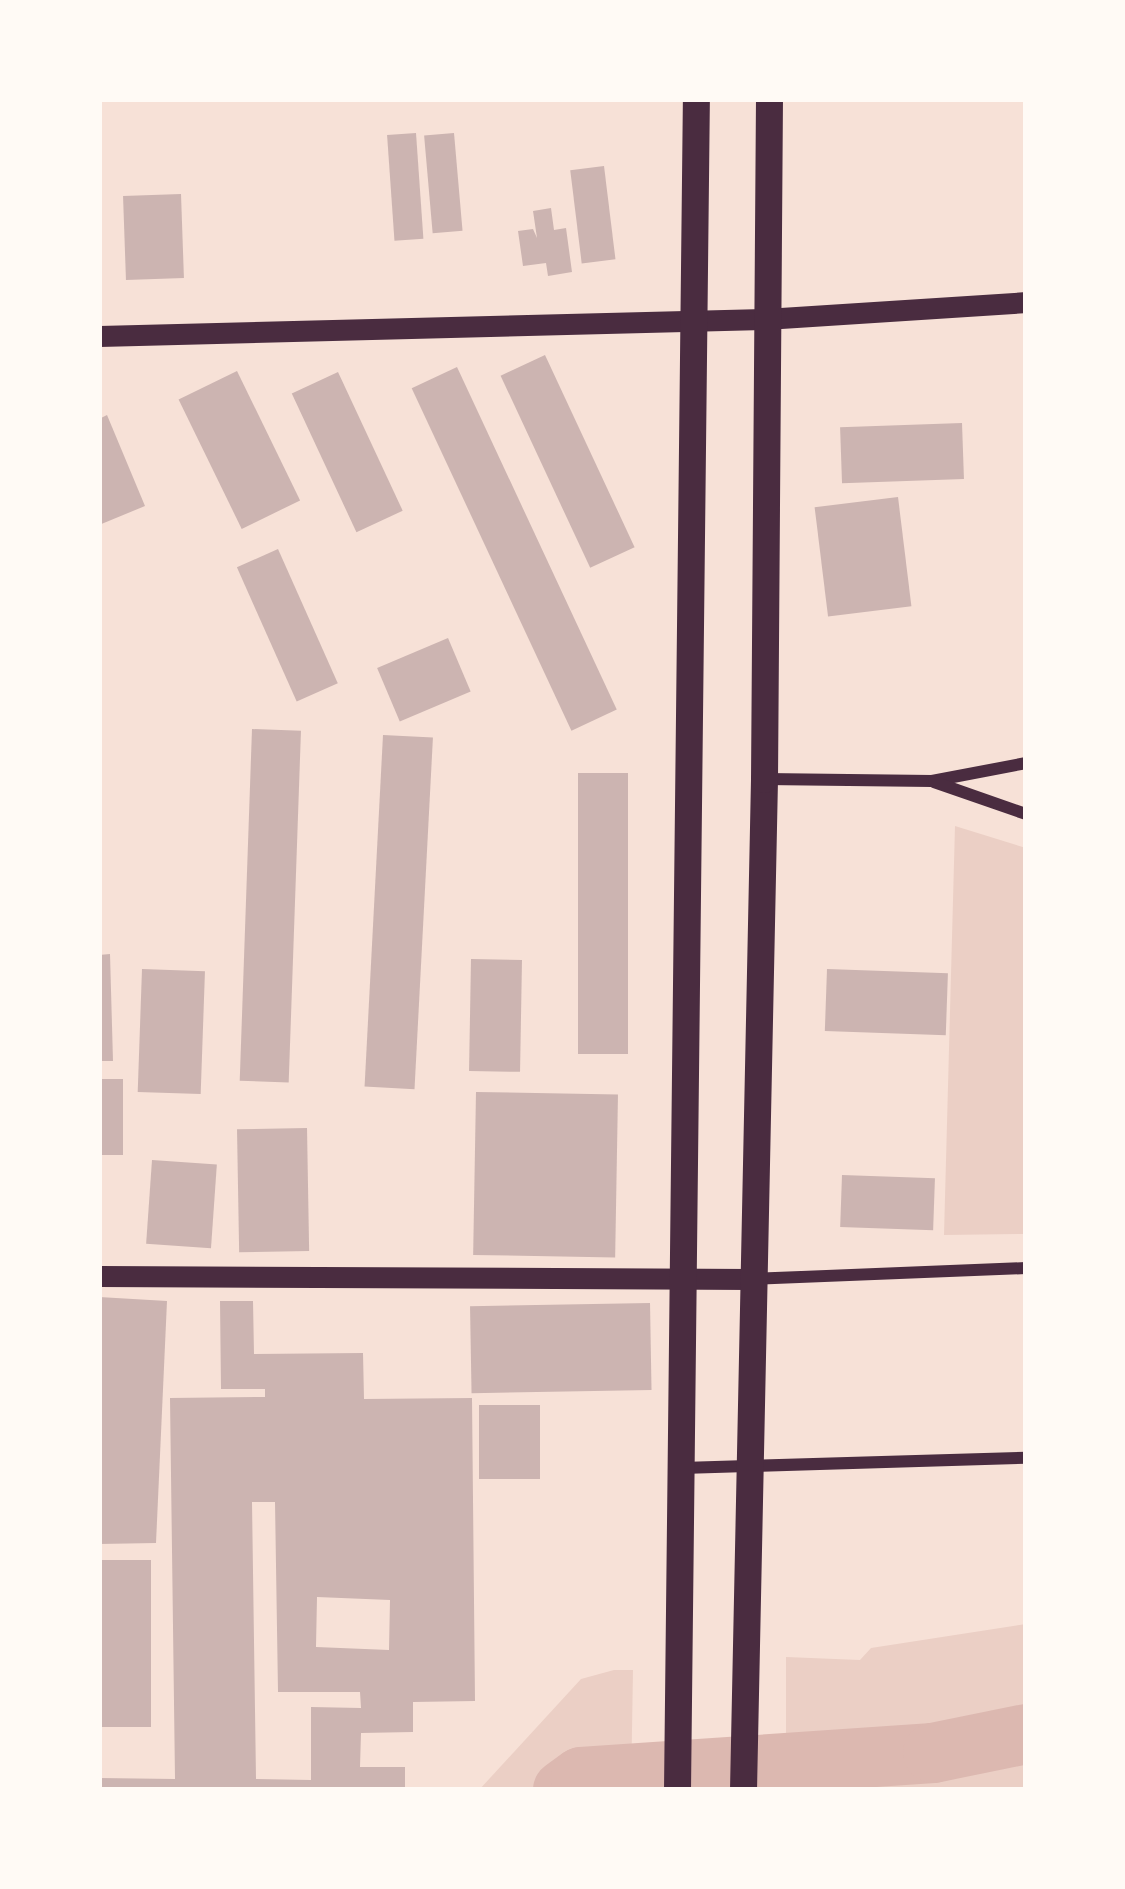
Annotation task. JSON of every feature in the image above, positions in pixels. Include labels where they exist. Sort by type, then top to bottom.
[{"type":"main road","points":[[677,1790],[687,1280],[696,99]]},
{"type":"main road","points":[[743,1790],[764,779],[769,99]]},
{"type":"street","points":[[99,336],[693,322],[1026,302]]},
{"type":"street","points":[[764,779],[932,781],[1026,763]]},
{"type":"street","points":[[932,781],[1026,814]]},
{"type":"street","points":[[99,1276],[687,1280],[1026,1268]]},
{"type":"street","points":[[682,1468],[1026,1458]]},
{"type":"shaded area","points":[[955,826],[1026,848],[1026,1234],[944,1235]]},
{"type":"shaded area","points":[[1026,1624],[1026,1790],[786,1790],[786,1657],[860,1660],[871,1648]]},
{"type":"shaded area","points":[[633,1670],[631,1790],[479,1790],[581,1679]]},
{"type":"building","points":[[416,133],[423,239],[394,241],[387,135]]},
{"type":"building","points":[[454,133],[463,231],[433,233],[424,136]]},
{"type":"building","points":[[604,166],[615,259],[582,263],[570,170]]},
{"type":"building","points":[[181,194],[184,278],[126,280],[123,196]]},
{"type":"building","points":[[551,208],[554,230],[566,228],[572,272],[548,276],[546,263],[523,266],[518,231],[533,229],[537,238],[533,211]]},
{"type":"building","points":[[545,355],[635,547],[590,568],[501,376]]},
{"type":"building","points":[[457,367],[617,710],[571,731],[412,388]]},
{"type":"building","points":[[237,371],[300,500],[242,529],[179,399]]},
{"type":"building","points":[[338,372],[403,511],[356,532],[292,394]]},
{"type":"building","points":[[107,415],[145,506],[99,525],[99,419]]},
{"type":"building","points":[[962,423],[964,479],[842,483],[840,427]]},
{"type":"building","points":[[898,497],[911,606],[828,616],[815,507]]},
{"type":"building","points":[[278,549],[338,683],[297,702],[237,567]]},
{"type":"building","points":[[448,638],[471,691],[400,721],[377,668]]},
{"type":"building","points":[[252,729],[301,731],[289,1082],[240,1081]]},
{"type":"building","points":[[383,735],[433,738],[415,1089],[365,1087]]},
{"type":"building","points":[[578,773],[628,773],[628,1054],[578,1054]]},
{"type":"building","points":[[110,954],[113,1061],[99,1061],[99,955]]},
{"type":"building","points":[[471,959],[522,960],[520,1072],[469,1071]]},
{"type":"building","points":[[142,969],[205,971],[201,1094],[138,1092]]},
{"type":"building","points":[[827,969],[948,973],[946,1035],[825,1031]]},
{"type":"building","points":[[99,1079],[123,1079],[123,1155],[99,1155]]},
{"type":"building","points":[[476,1092],[618,1094],[615,1257],[473,1255]]},
{"type":"building","points":[[307,1128],[309,1251],[239,1252],[237,1129]]},
{"type":"building","points":[[152,1160],[217,1165],[211,1248],[146,1244]]},
{"type":"building","points":[[842,1175],[935,1178],[933,1230],[840,1227]]},
{"type":"building","points":[[99,1297],[167,1301],[156,1543],[99,1544]]},
{"type":"building","points":[[220,1301],[253,1301],[254,1354],[363,1353],[364,1399],[472,1398],[475,1701],[413,1702],[413,1732],[361,1733],[360,1767],[405,1767],[405,1790],[99,1790],[99,1778],[175,1779],[170,1398],[265,1397],[265,1389],[221,1389]],"holes":[[[252,1502],[275,1502],[278,1692],[360,1692],[361,1708],[311,1707],[311,1780],[256,1779]],[[317,1597],[390,1600],[389,1650],[316,1647]]]},
{"type":"building","points":[[650,1303],[652,1390],[472,1393],[470,1306]]},
{"type":"building","points":[[479,1405],[540,1405],[540,1479],[479,1479]]},
{"type":"building","points":[[99,1560],[151,1560],[151,1727],[99,1727]]},
{"type":"waterway","points":[[563,1790],[581,1777],[933,1753],[1026,1734]]}]
